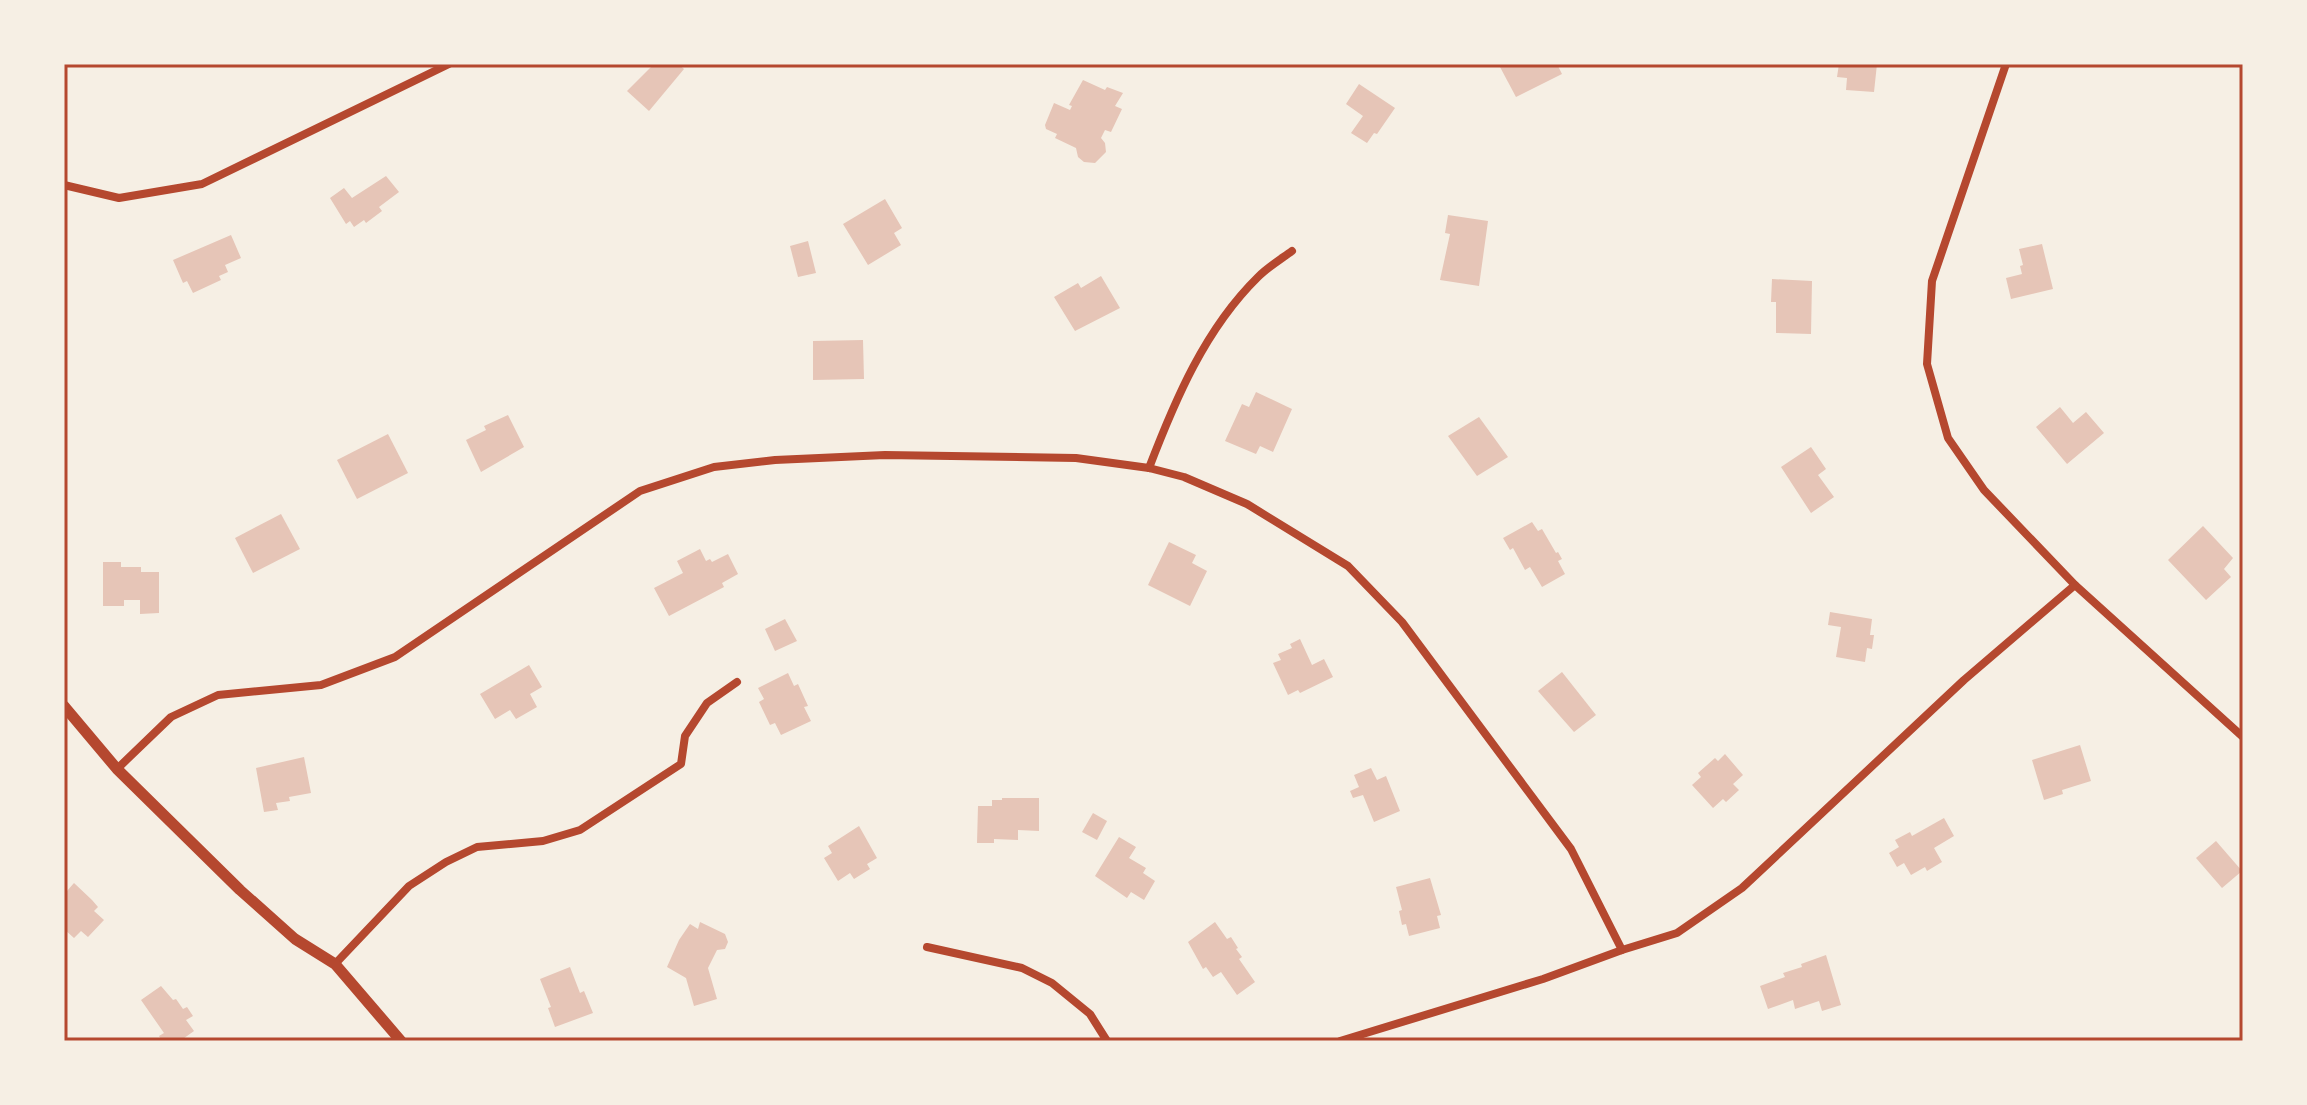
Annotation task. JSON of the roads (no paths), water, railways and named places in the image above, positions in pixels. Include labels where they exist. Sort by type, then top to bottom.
[{"type":"street","points":[[64,185],[119,198],[202,184],[449,64]]},
{"type":"street","points":[[2006,64],[1932,281],[1927,364],[1948,438],[1984,490],[2075,585],[2243,737]]},
{"type":"street","points":[[1149,468],[1174,401],[1219,324],[1259,276],[1292,251]]},
{"type":"street","points":[[117,769],[171,717],[218,695],[321,685],[395,657],[640,491],[714,467],[775,460],[885,455],[1076,458],[1149,468],[1184,477],[1247,504],[1348,566],[1402,622],[1571,849],[1622,950]]},
{"type":"street","points":[[1340,1041],[1543,979],[1677,933],[1742,888],[1964,680],[2075,585]]},
{"type":"street","points":[[335,964],[409,886],[446,862],[477,847],[543,841],[580,830],[681,764],[685,736],[707,703],[737,682]]},
{"type":"street","points":[[64,706],[117,769],[240,890],[295,939],[335,964],[401,1041]]},
{"type":"street","points":[[927,947],[1022,968],[1052,983],[1090,1014],[1107,1041]]}]
